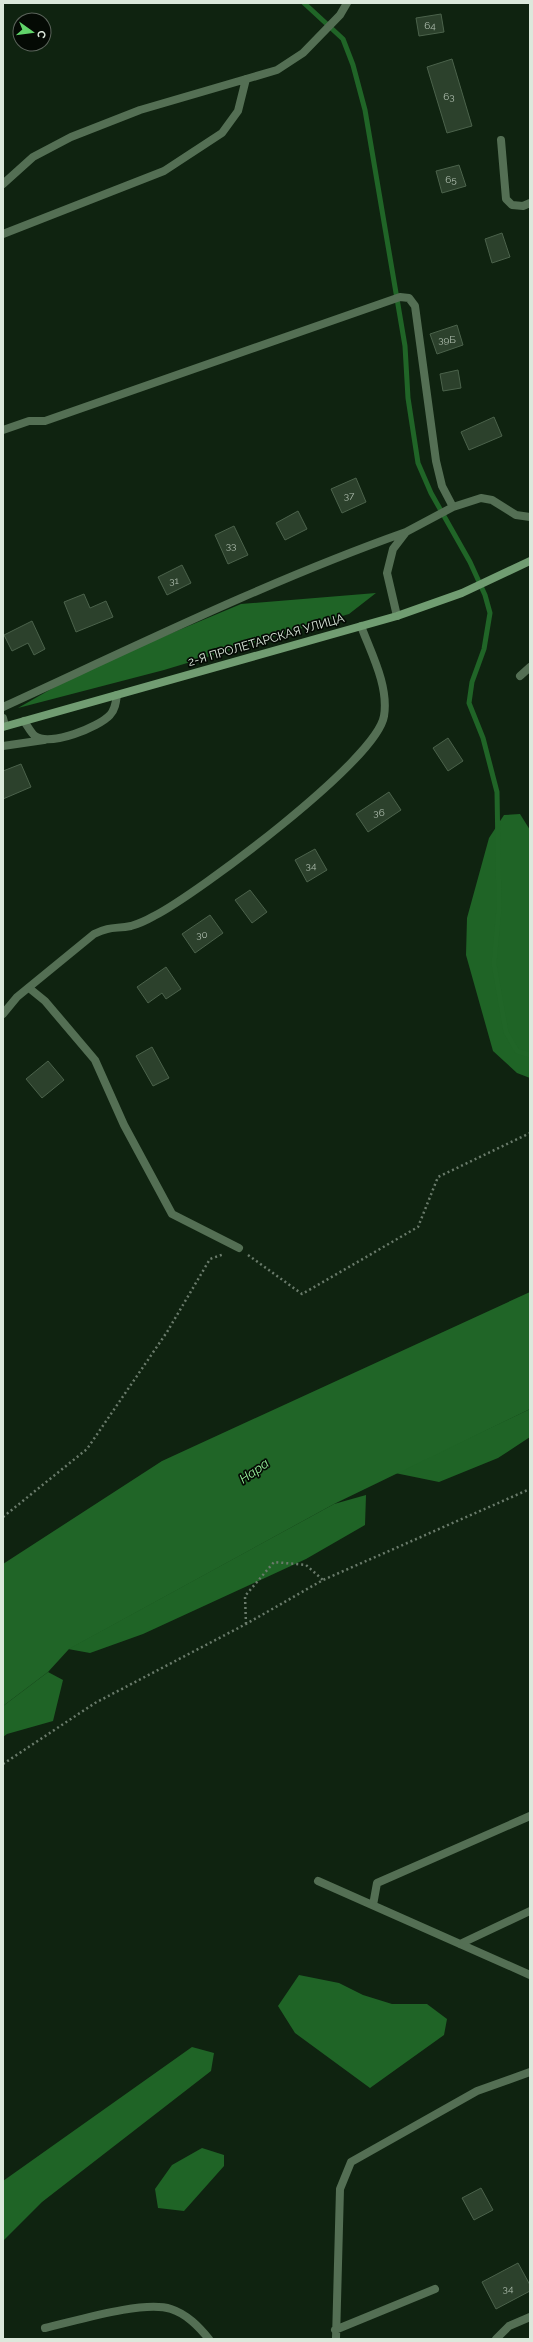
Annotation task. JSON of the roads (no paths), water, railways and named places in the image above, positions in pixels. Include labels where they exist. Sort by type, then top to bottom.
[{"type":"main road","name":"2-Я ПРОЛЕТАРСКАЯ УЛИЦА","points":[[4,724],[24,721],[397,616],[462,593],[530,561]]},
{"type":"street","points":[[3,184],[33,157],[71,137],[140,110],[277,70],[303,52],[340,15],[347,3]]},
{"type":"street","points":[[3,234],[164,171],[222,133],[238,111],[246,79]]},
{"type":"street","points":[[501,140],[506,200],[512,205],[523,206],[530,203]]},
{"type":"street","points":[[3,430],[29,421],[45,421],[400,297],[409,298],[415,306],[436,462],[442,486],[453,507]]},
{"type":"street","points":[[3,707],[223,606],[357,549],[406,532],[453,507],[481,498],[492,500],[516,515],[530,517]]},
{"type":"street","points":[[397,616],[387,573],[393,549],[406,532]]},
{"type":"street","points":[[3,1014],[29,988],[94,934],[107,927],[132,926],[154,916],[225,870],[332,782],[371,742],[384,717],[384,695],[375,664],[360,626]]},
{"type":"street","points":[[520,676],[530,667]]},
{"type":"street","points":[[3,746],[64,737],[93,728],[110,715],[115,708],[117,695]]},
{"type":"street","points":[[24,721],[35,736],[45,740]]},
{"type":"street","points":[[29,988],[45,1001],[95,1060],[124,1125],[172,1214],[239,1248]]},
{"type":"street","points":[[373,1906],[377,1884],[530,1816]]},
{"type":"street","points":[[318,1881],[530,1975]]},
{"type":"street","points":[[460,1944],[530,1912]]},
{"type":"street","points":[[336,2339],[335,2330],[340,2189],[352,2162],[477,2091],[530,2072]]},
{"type":"street","points":[[335,2330],[435,2289]]},
{"type":"street","points":[[45,2328],[135,2308],[171,2309],[196,2323],[209,2339]]},
{"type":"street","points":[[496,2339],[509,2326],[530,2317]]},
{"type":"water","name":"Нара","points":[[530,1292],[530,1409],[334,1504],[69,1649],[48,1672],[3,1706],[3,1564],[162,1461]]},
{"type":"waterway","points":[[304,3],[343,39],[353,65],[365,110],[405,346],[408,398],[418,463],[431,493],[470,562],[485,595],[490,613],[484,649],[472,682],[469,703],[483,738],[497,792],[499,908],[494,964],[506,1032],[517,1051],[530,1055]]}]
